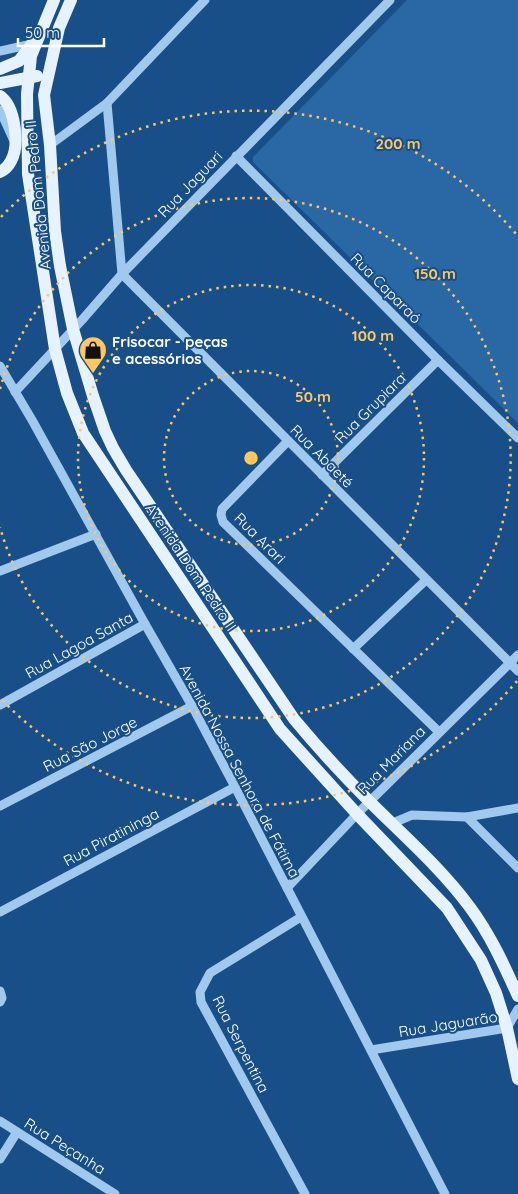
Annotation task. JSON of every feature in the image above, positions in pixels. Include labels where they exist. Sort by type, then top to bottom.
[{"type":"main road","name":"Avenida Dom Pedro II","points":[[54,0],[31,56],[27,94],[28,174],[55,349],[67,393],[83,433],[280,729],[357,814],[447,908],[481,960],[496,993],[507,1028],[518,1079]]},
{"type":"main road","name":"Avenida Dom Pedro II","points":[[71,0],[59,28],[44,95],[50,144],[55,230],[65,294],[73,329],[105,431],[126,470],[294,720],[314,744],[370,802],[446,877],[469,906],[488,935],[518,996]]},
{"type":"main road","points":[[0,69],[19,61],[42,28]]},
{"type":"main road","points":[[0,83],[29,79],[48,72]]},
{"type":"main road","points":[[0,96],[8,104],[12,115],[16,145],[11,161],[0,172]]},
{"type":"street","points":[[50,144],[107,103],[205,0]]},
{"type":"street","name":"Rua Jaguari","points":[[15,392],[122,274],[390,0]]},
{"type":"street","points":[[0,51],[32,44]]},
{"type":"street","points":[[107,103],[122,274]]},
{"type":"street","points":[[0,110],[9,134],[16,145]]},
{"type":"street","name":"Rua Caparaó","points":[[236,156],[518,438]]},
{"type":"street","name":"Rua Abaeté","points":[[122,274],[518,671]]},
{"type":"street","name":"Rua Grupiara","points":[[322,475],[438,360]]},
{"type":"street","name":"Avenida Nossa Senhora de Fátima","points":[[0,366],[192,706],[445,1194]]},
{"type":"street","name":"Rua Arari","points":[[288,441],[222,509],[222,519],[352,649],[439,732]]},
{"type":"street","points":[[0,571],[96,534]]},
{"type":"street","points":[[352,649],[426,580]]},
{"type":"street","name":"Rua Lagoa Santa","points":[[0,705],[145,624]]},
{"type":"street","name":"Rua Mariana","points":[[287,888],[357,814],[518,655]]},
{"type":"street","name":"Rua São Jorge","points":[[0,806],[192,706]]},
{"type":"street","name":"Rua Piratininga","points":[[0,912],[235,787]]},
{"type":"street","points":[[393,823],[412,815],[467,817],[518,808]]},
{"type":"street","points":[[467,817],[518,868]]},
{"type":"street","name":"Rua Serpentina","points":[[301,917],[210,973],[200,992],[201,1002],[305,1194]]},
{"type":"street","points":[[0,991],[2,998],[0,1002]]},
{"type":"street","name":"Rua Jaguarão","points":[[371,1050],[507,1028],[518,1009]]},
{"type":"street","name":"Rua Peçanha","points":[[0,1121],[115,1194]]},
{"type":"street","points":[[0,1159],[18,1132]]},
{"type":"shaded area","points":[[407,0],[518,0],[518,423],[253,162],[253,157]]},
{"type":"place","name":"Frisocar - peças e acessórios","points":[[93,374]]}]
